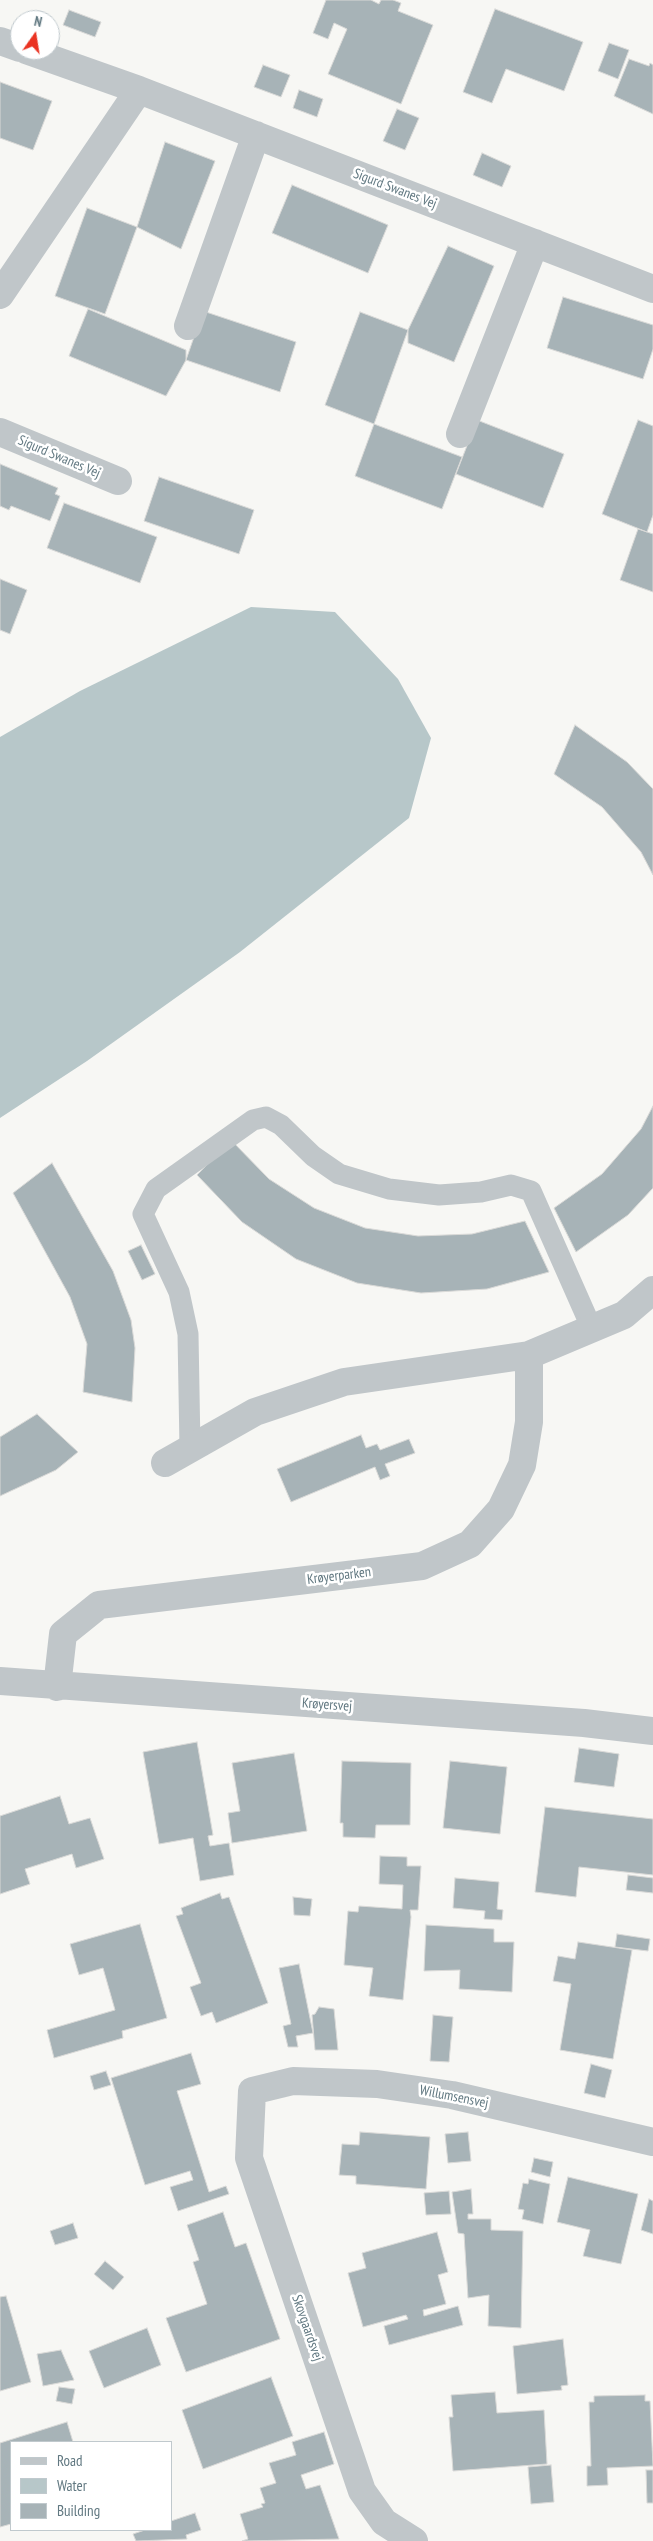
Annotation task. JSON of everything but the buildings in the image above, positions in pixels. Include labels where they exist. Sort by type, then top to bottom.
[{"type":"street","name":"Sigurd Swanes Vej","points":[[54,60],[139,90],[653,288]]},
{"type":"street","points":[[0,295],[139,90]]},
{"type":"street","points":[[188,326],[256,135]]},
{"type":"street","points":[[460,434],[535,242]]},
{"type":"street","name":"Sigurd Swanes Vej","points":[[0,432],[118,482]]},
{"type":"street","points":[[165,1462],[254,1412],[344,1382],[529,1355],[624,1315],[653,1290]]},
{"type":"street","name":"Krøyerparken","points":[[57,1686],[63,1634],[99,1605],[422,1566],[470,1544],[501,1509],[522,1465],[529,1422],[529,1355]]},
{"type":"street","name":"Krøyersvej","points":[[0,1681],[584,1722],[653,1731]]},
{"type":"street","name":"Willumsensvej","points":[[252,2091],[293,2081],[376,2084],[452,2095],[653,2142]]},
{"type":"street","name":"Skovgaardsvej","points":[[252,2091],[249,2158],[362,2491],[384,2522],[414,2541]]},
{"type":"lane","points":[[190,1448],[188,1334],[179,1292],[143,1214],[156,1189],[253,1120],[266,1117],[281,1124],[313,1156],[339,1174],[389,1188],[439,1195],[481,1192],[511,1185],[531,1191],[592,1329]]},
{"type":"water","points":[[251,607],[335,612],[398,679],[431,738],[409,818],[240,952],[87,1061],[0,1118],[0,737],[80,691]]}]
